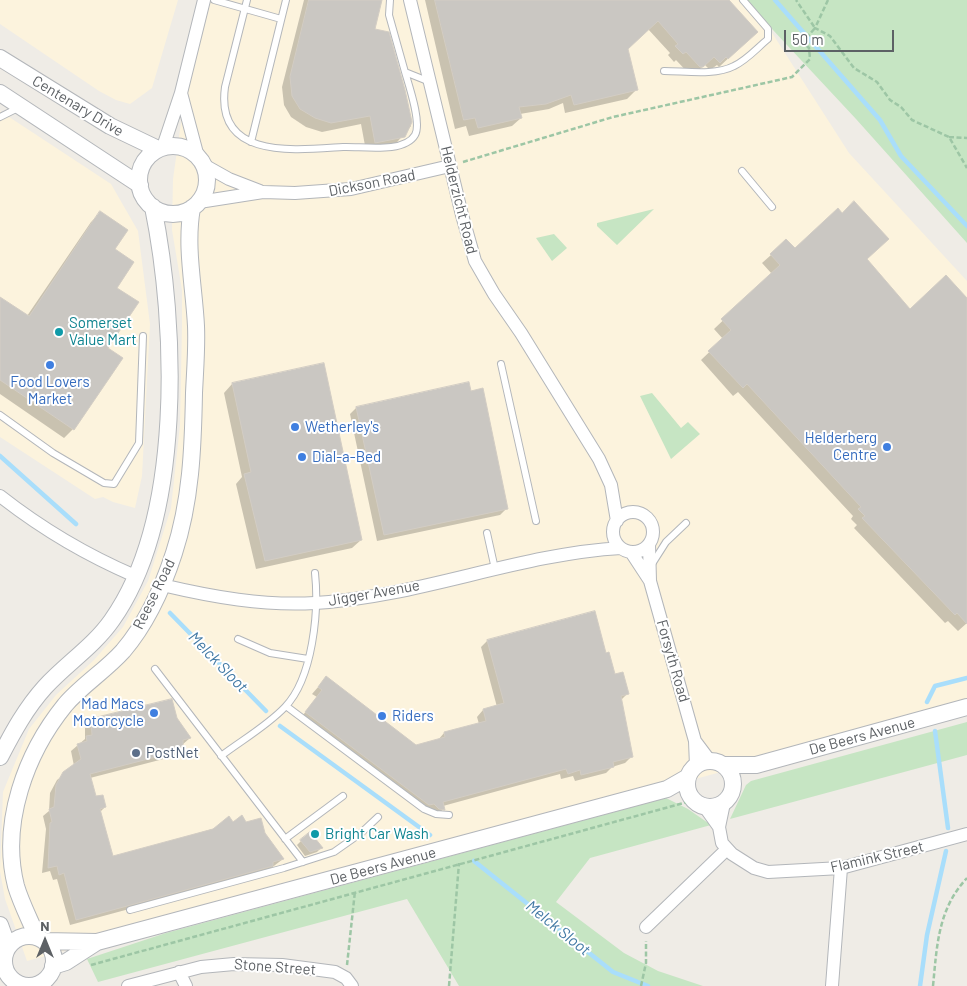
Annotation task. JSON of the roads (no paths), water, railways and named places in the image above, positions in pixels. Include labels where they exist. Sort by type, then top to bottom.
[{"type":"street","points":[[161,148],[181,93],[204,0]]},
{"type":"street","name":"Helderzicht Road","points":[[410,0],[467,237],[485,280],[582,428],[611,485],[633,512]]},
{"type":"street","name":"Centenary Drive","points":[[0,58],[110,126],[161,148]]},
{"type":"street","name":"Centenary Drive","points":[[0,93],[140,184]]},
{"type":"street","points":[[181,93],[201,161],[207,184],[195,205],[172,214],[153,207],[143,195],[140,184],[142,167],[148,156],[161,148],[182,147],[201,161]]},
{"type":"street","name":"Dickson Road","points":[[201,161],[229,179],[262,192]]},
{"type":"street","name":"Dickson Road","points":[[195,205],[262,192],[295,193],[351,189],[450,166]]},
{"type":"street","name":"Reese Road","points":[[41,939],[16,885],[12,854],[15,813],[29,761],[42,735],[66,703],[122,651],[147,616],[162,586],[174,552],[186,505],[193,448],[196,328],[188,242],[195,205]]},
{"type":"street","name":"Reese Road","points":[[0,757],[17,724],[45,687],[101,634],[112,620],[122,604],[147,546],[158,505],[167,426],[169,323],[167,291],[153,207]]},
{"type":"street","name":"Helderzicht Road","points":[[611,485],[615,526]]},
{"type":"street","points":[[0,496],[50,533],[78,550],[135,576]]},
{"type":"street","points":[[633,512],[642,514],[651,523],[653,532],[649,544],[641,550],[626,550],[616,543],[615,526],[624,514],[633,512]]},
{"type":"street","name":"Jigger Avenue","points":[[584,550],[615,526]]},
{"type":"street","name":"Forsyth Road","points":[[649,544],[650,575],[695,741],[700,781]]},
{"type":"street","name":"Jigger Avenue","points":[[162,586],[244,601],[316,603],[390,592],[584,550],[626,550]]},
{"type":"street","name":"Forsyth Road","points":[[626,550],[650,575]]},
{"type":"street","name":"De Beers Avenue","points":[[41,939],[97,942],[455,847],[667,788],[700,781],[967,707]]},
{"type":"street","name":"De Beers Avenue","points":[[733,784],[756,765]]},
{"type":"street","points":[[646,927],[726,850],[719,835],[719,827],[724,803],[732,791],[733,784],[729,770],[700,781]]},
{"type":"street","points":[[700,781],[718,806],[724,803]]},
{"type":"street","points":[[700,781],[719,827]]},
{"type":"street","name":"Flamink Street","points":[[726,850],[754,868],[768,872],[841,868],[967,834]]},
{"type":"street","points":[[832,986],[841,868]]},
{"type":"street","points":[[0,925],[6,971],[22,985]]},
{"type":"street","points":[[0,981],[22,985],[41,983],[54,974],[53,954],[41,939],[20,937],[4,953]]},
{"type":"street","name":"De Beers Avenue","points":[[54,974],[66,962],[97,942]]},
{"type":"street","name":"Stone Street","points":[[128,986],[201,967],[258,964],[282,965],[341,974],[352,986]]},
{"type":"street","points":[[179,972],[186,986]]},
{"type":"lane","points":[[214,0],[281,19]]},
{"type":"lane","points":[[247,0],[224,87],[223,102],[229,123],[234,130],[250,142],[273,148],[299,150],[351,147],[384,148],[408,141],[415,136],[418,124],[406,72],[389,15],[390,0]]},
{"type":"lane","points":[[250,142],[286,0]]},
{"type":"lane","points":[[664,71],[719,71],[729,69],[768,39],[768,29],[743,0]]},
{"type":"lane","points":[[406,72],[431,83]]},
{"type":"lane","points":[[0,117],[22,107]]},
{"type":"lane","points":[[742,171],[772,207]]},
{"type":"lane","points":[[1,417],[53,453],[104,483],[114,484],[139,443],[143,336]]},
{"type":"lane","points":[[501,364],[536,521]]},
{"type":"lane","points":[[650,575],[666,542],[686,523]]},
{"type":"lane","points":[[487,533],[495,569]]},
{"type":"lane","points":[[221,756],[286,706],[298,687],[308,659],[316,603],[315,573]]},
{"type":"lane","points":[[238,639],[270,653],[308,659]]},
{"type":"lane","points":[[155,669],[303,862]]},
{"type":"lane","points":[[286,706],[424,809],[436,814],[449,815]]},
{"type":"lane","points":[[285,839],[343,796]]},
{"type":"lane","points":[[130,910],[334,852],[378,817]]},
{"type":"waterway","points":[[775,0],[880,120],[901,156],[967,226]]},
{"type":"waterway","name":"Melck Sloot","points":[[0,456],[76,524]]},
{"type":"waterway","name":"Melck Sloot","points":[[170,613],[266,711]]},
{"type":"waterway","points":[[927,702],[935,686],[967,678]]},
{"type":"waterway","name":"Melck Sloot","points":[[280,726],[430,835]]},
{"type":"waterway","points":[[935,731],[948,828]]},
{"type":"waterway","points":[[920,986],[927,935],[946,851]]},
{"type":"waterway","name":"Melck Sloot","points":[[474,861],[613,972],[648,986]]},
{"type":"place","name":"Somerset Value Mart","points":[[59,332]]},
{"type":"place","name":"Food Lovers Market","points":[[50,365]]},
{"type":"place","name":"Wetherley's","points":[[295,427]]},
{"type":"place","name":"Helderberg Centre","points":[[887,447]]},
{"type":"place","name":"Dial-a-Bed","points":[[302,457]]},
{"type":"place","name":"Mad Macs Motorcycle","points":[[154,713]]},
{"type":"place","name":"Riders","points":[[382,716]]},
{"type":"place","name":"PostNet","points":[[136,753]]},
{"type":"place","name":"Bright Car Wash","points":[[315,834]]}]
